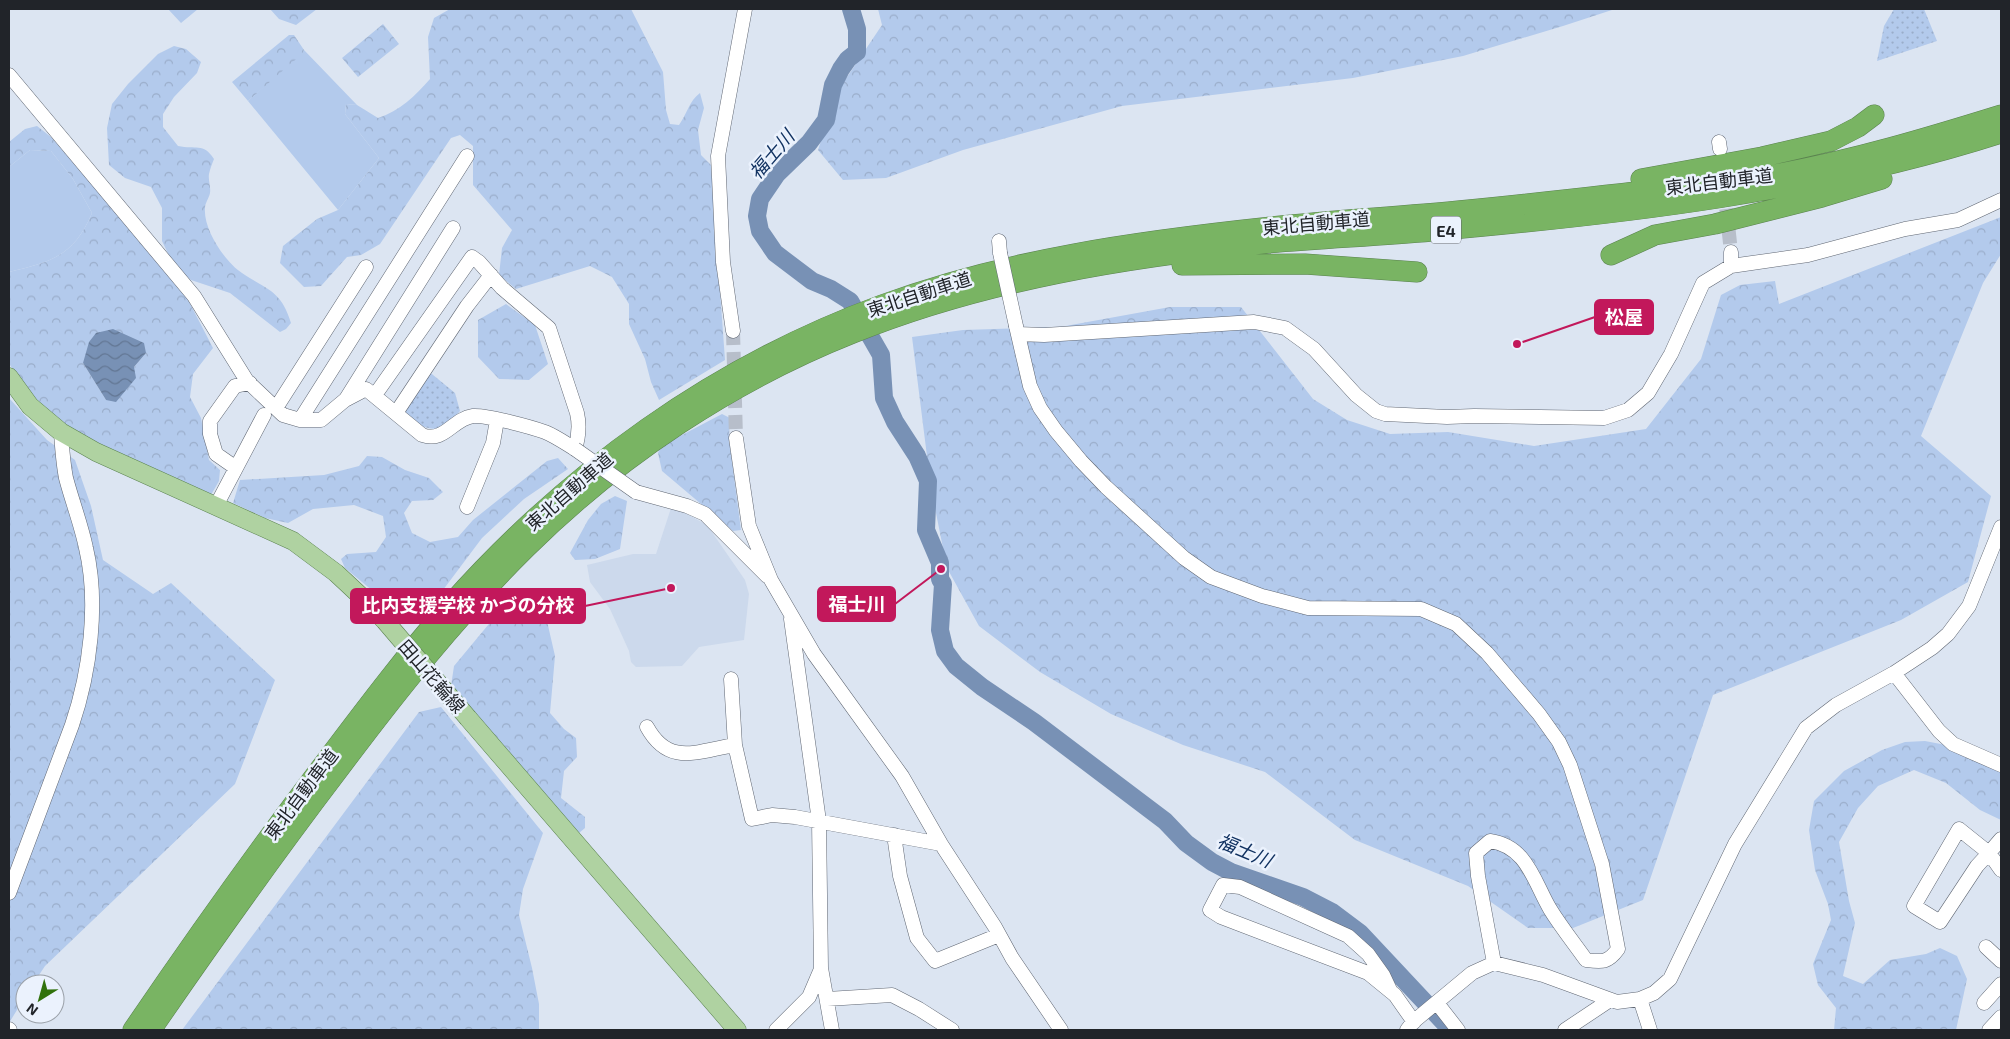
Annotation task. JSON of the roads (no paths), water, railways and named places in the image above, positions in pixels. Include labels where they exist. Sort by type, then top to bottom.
[{"type":"highway","points":[[1454,212],[1762,157],[1831,141],[1858,127],[1874,115]]},
{"type":"highway","name":"東北自動車道","points":[[132,1030],[238,880],[380,690],[453,602],[519,534],[586,474],[658,420],[712,386],[793,342],[847,327],[957,280],[1014,265],[1087,251],[1148,241],[1263,228],[1454,212],[1623,194],[1773,175],[1900,146],[2001,115]]},
{"type":"highway","name":"東北自動車道","points":[[884,312],[962,297],[1082,268],[1218,249],[1518,223],[1776,190],[1904,161],[2001,134]]},
{"type":"highway","points":[[1611,255],[1655,235],[1714,224],[1804,202],[1894,176],[2001,134]]},
{"type":"highway","points":[[1082,268],[1214,264],[1306,264],[1417,272]]},
{"type":"highway","name":"東北自動車道","points":[[151,1030],[250,889],[391,700],[464,614],[530,544],[590,491],[667,432],[727,394],[800,356],[847,327]]},
{"type":"main road","name":"田山花輪線","points":[[9,377],[30,406],[61,432],[96,452],[293,541],[336,573],[385,621],[737,1030]]},
{"type":"street","points":[[733,331],[723,262],[718,156],[746,9]]},
{"type":"street","points":[[9,75],[194,296],[250,383],[283,415],[300,420],[321,420],[345,400],[366,389],[422,435],[431,438],[436,437],[460,420],[474,416],[544,432],[575,449],[636,492],[687,506],[705,514],[771,580]]},
{"type":"street","points":[[300,420],[467,156]]},
{"type":"street","points":[[1017,330],[1044,335],[1254,322],[1270,324],[1285,328],[1314,350],[1356,395],[1376,411],[1385,414],[1447,418],[1474,416],[1604,418],[1628,410],[1648,393],[1672,354],[1703,283],[1731,266],[1808,256],[1905,229],[1958,220],[2001,200]]},
{"type":"street","points":[[345,400],[453,228]]},
{"type":"street","points":[[999,247],[1030,386],[1040,408],[1081,461],[1184,558],[1212,577],[1262,596],[1308,608],[1420,609],[1456,624],[1487,654],[1540,714],[1559,742],[1570,765],[1602,864],[1618,949],[1611,958],[1601,962],[1586,960],[1550,909],[1532,872],[1521,858],[1504,843],[1490,841],[1476,853],[1478,876],[1494,963]]},
{"type":"street","points":[[1731,252],[1731,266]]},
{"type":"street","points":[[375,395],[472,257],[479,262],[502,288],[549,328],[580,424],[575,449]]},
{"type":"street","points":[[276,408],[366,267]]},
{"type":"street","points":[[396,413],[467,306],[491,275]]},
{"type":"street","points":[[236,468],[216,454],[210,434],[210,421],[235,386],[250,383]]},
{"type":"street","points":[[216,506],[264,415]]},
{"type":"street","points":[[467,506],[493,443],[497,420]]},
{"type":"street","points":[[9,893],[77,711],[87,671],[91,613],[90,576],[85,542],[66,478],[61,432]]},
{"type":"street","points":[[736,438],[749,526],[771,580],[814,654],[902,776],[941,844],[1012,958],[1061,1030]]},
{"type":"street","points":[[1390,990],[1383,975],[1368,954],[1348,936],[1240,887],[1223,885],[1210,910],[1221,917],[1368,974],[1395,995],[1414,1026],[1472,973],[1494,963],[1543,975],[1617,1002],[1640,999],[1654,993],[1670,979],[1735,844],[1806,728],[1836,705],[1894,673],[1932,648],[1948,634],[1968,606],[2001,527]]},
{"type":"street","points":[[790,611],[819,821],[821,968],[832,1030]]},
{"type":"street","points":[[1894,673],[1939,731],[1953,744],[2001,765]]},
{"type":"street","points":[[731,679],[735,745],[752,819],[772,815],[819,821],[941,844]]},
{"type":"street","points":[[647,727],[654,740],[673,753],[687,753],[735,745]]},
{"type":"street","points":[[2001,839],[1989,853],[1977,866],[1940,922],[1914,906],[1959,830],[1989,853],[2001,870]]},
{"type":"street","points":[[894,835],[900,876],[917,938],[935,961],[999,935]]},
{"type":"street","points":[[1986,947],[2001,961]]},
{"type":"street","points":[[776,1030],[809,997],[821,968]]},
{"type":"street","points":[[1984,1003],[2001,984]]},
{"type":"street","points":[[827,999],[892,995],[919,1009],[952,1030]]},
{"type":"street","points":[[1640,999],[1648,1029]]},
{"type":"street","points":[[1565,1030],[1584,1025],[1610,1000]]},
{"type":"street","points":[[1437,1003],[1458,1030]]},
{"type":"street","points":[[1989,1030],[2001,1017]]},
{"type":"water","points":[[113,329],[144,343],[146,353],[134,367],[136,378],[116,402],[106,400],[83,363],[89,342],[96,333]]},
{"type":"waterway","name":"福士川","points":[[851,9],[857,29],[857,52],[848,59],[833,85],[826,120],[809,143],[777,174],[760,199],[757,216],[760,231],[775,253],[812,281],[831,289],[850,301],[881,355],[884,398],[895,422],[917,456],[928,481],[926,530],[940,563],[940,579],[943,584],[940,630],[945,651],[956,666],[982,687],[1034,722],[1165,821],[1186,843],[1212,862],[1231,872],[1303,897],[1332,912],[1360,933],[1451,1030]]},
{"type":"tunnel","points":[[1724,188],[1731,252]]},
{"type":"tunnel","points":[[733,331],[736,438]]},
{"type":"place","name":"松屋","points":[[1517,344]]},
{"type":"place","name":"福士川","points":[[941,569]]},
{"type":"place","name":"比内支援学校 かづの分校","points":[[671,588]]}]
